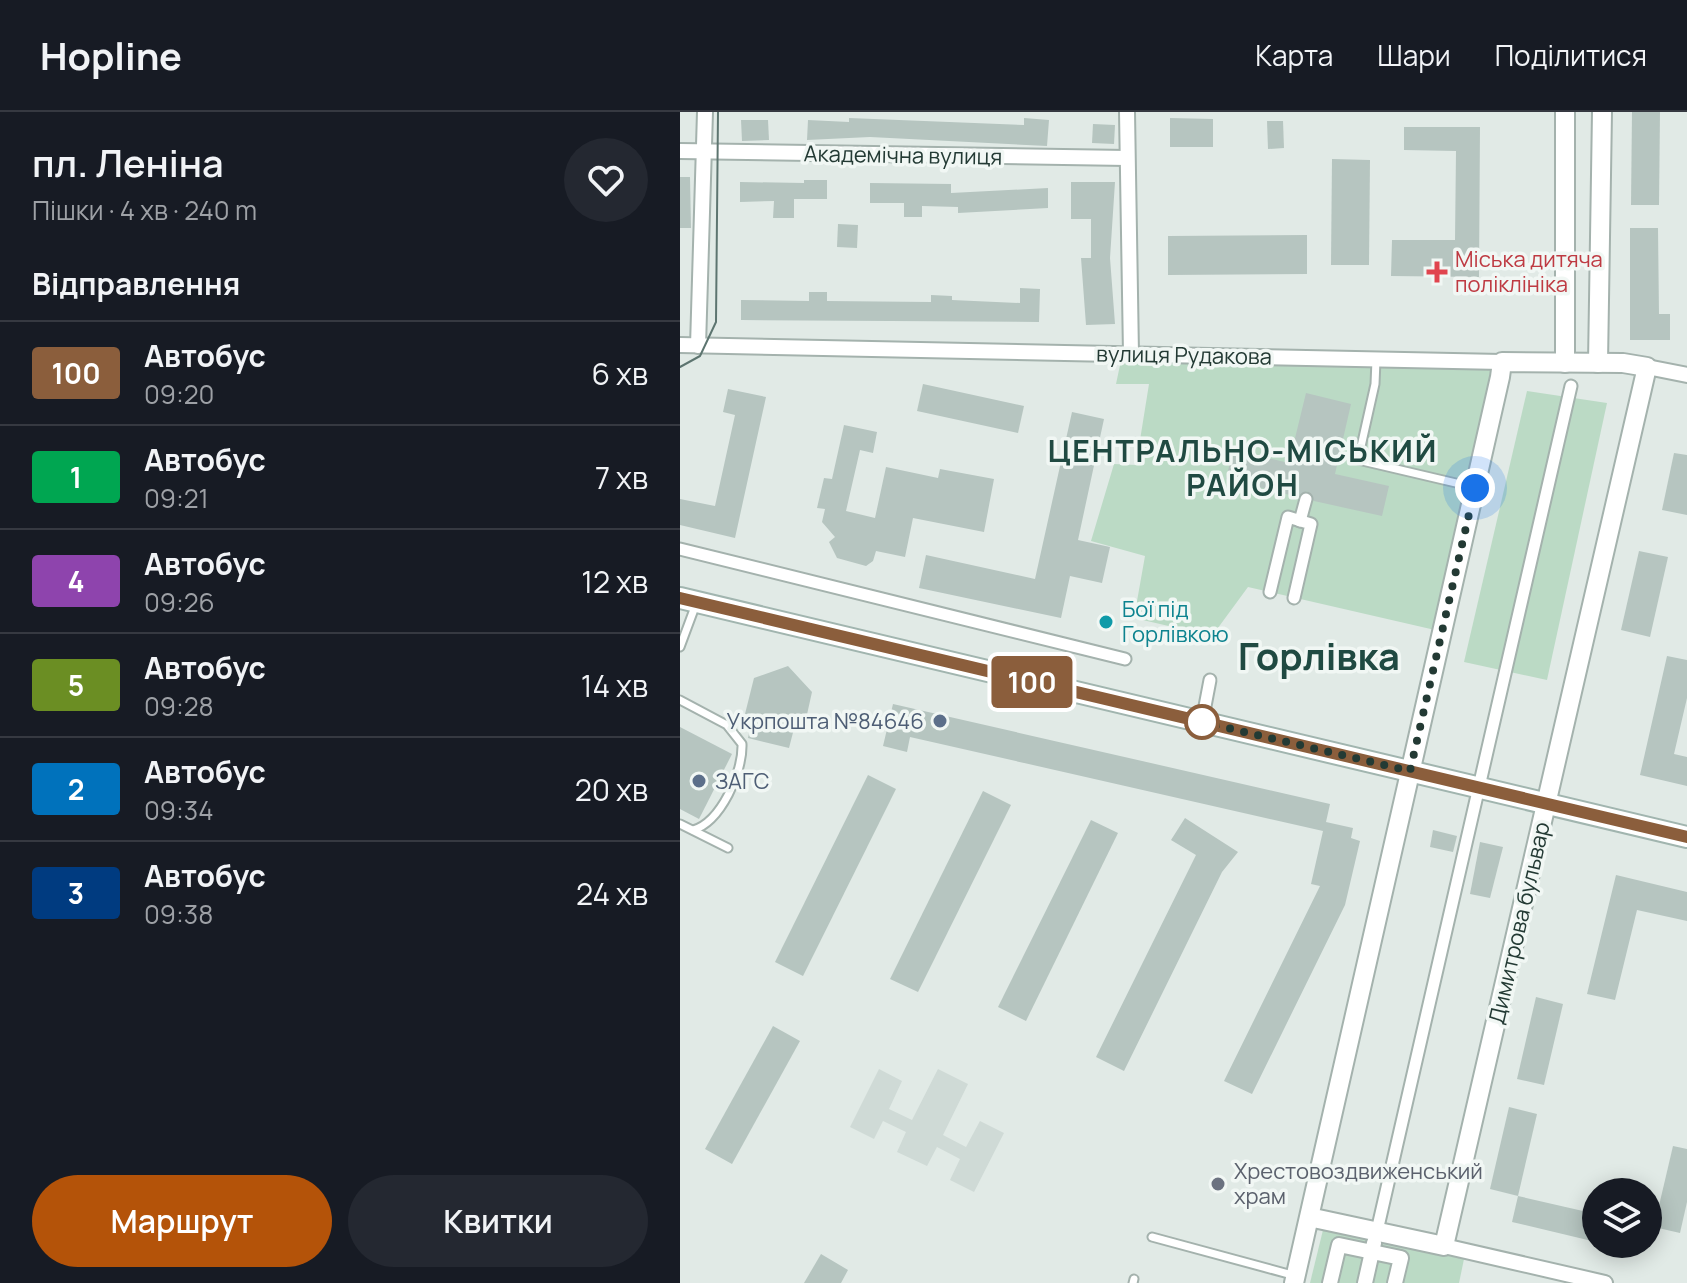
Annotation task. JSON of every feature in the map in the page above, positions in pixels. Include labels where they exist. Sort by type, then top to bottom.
[{"type":"main road","points":[[688,600],[1687,837]]},
{"type":"street","points":[[698,346],[705,112]]},
{"type":"street","points":[[1127,112],[1131,354]]},
{"type":"street","points":[[1565,112],[1565,363]]},
{"type":"street","points":[[1598,363],[1602,112]]},
{"type":"street","name":"Академічна вулиця","points":[[680,151],[1127,158]]},
{"type":"street","name":"вулиця Рудакова","points":[[680,345],[1598,363],[1647,367],[1687,375]]},
{"type":"street","points":[[1295,1280],[1502,362]]},
{"type":"street","name":"Димитрова бульвар","points":[[1444,1246],[1647,367]]},
{"type":"street","points":[[1365,1283],[1571,386]]},
{"type":"street","points":[[1300,521],[1306,499]]},
{"type":"street","points":[[1270,592],[1288,517],[1311,524],[1294,598]]},
{"type":"street","points":[[680,549],[1125,659]]},
{"type":"street","points":[[1202,722],[1210,680]]},
{"type":"street","points":[[1309,1217],[1605,1283]]},
{"type":"street","points":[[1330,1283],[1339,1245],[1401,1258],[1395,1283]]},
{"type":"lane","points":[[1376,360],[1375,384],[1358,460],[1475,488]]},
{"type":"lane","points":[[680,647],[688,600]]},
{"type":"lane","points":[[680,700],[727,725],[742,744],[739,768],[711,821],[693,830]]},
{"type":"lane","points":[[680,824],[728,848]]},
{"type":"lane","points":[[1152,1237],[1295,1280]]},
{"type":"shaded area","points":[[879,1069],[902,1081],[889,1109],[912,1120],[938,1069],[968,1084],[943,1135],[966,1147],[980,1121],[1004,1133],[974,1192],[950,1180],[960,1159],[937,1147],[927,1166],[897,1152],[906,1132],[883,1121],[874,1139],[850,1127]]},
{"type":"green space","points":[[1123,351],[1498,358],[1435,630],[1248,587],[1212,636],[1134,618],[1145,556],[1091,541],[1114,464],[1136,465],[1149,384],[1116,384]]},
{"type":"green space","points":[[1527,391],[1607,403],[1547,680],[1464,662]]},
{"type":"green space","points":[[1323,1230],[1464,1259],[1459,1283],[1310,1283]]},
{"type":"building","points":[[1632,112],[1660,112],[1659,205],[1631,205]]},
{"type":"building","points":[[849,118],[1024,125],[1024,118],[1049,120],[1047,146],[870,137],[807,140],[808,120],[849,122]]},
{"type":"building","points":[[1170,118],[1213,119],[1213,147],[1170,147]]},
{"type":"building","points":[[741,120],[768,120],[769,140],[742,141]]},
{"type":"building","points":[[1267,121],[1283,121],[1284,148],[1268,149]]},
{"type":"building","points":[[1093,124],[1115,125],[1114,144],[1092,143]]},
{"type":"building","points":[[1404,127],[1480,127],[1479,277],[1391,276],[1392,240],[1455,240],[1456,151],[1404,150]]},
{"type":"building","points":[[1332,159],[1370,160],[1369,265],[1331,265]]},
{"type":"building","points":[[680,177],[690,177],[691,228],[680,228]]},
{"type":"building","points":[[804,180],[827,180],[827,199],[794,199],[794,218],[773,218],[774,201],[740,202],[740,182],[804,183]]},
{"type":"building","points":[[1071,182],[1115,182],[1110,258],[1115,324],[1086,325],[1081,258],[1091,258],[1091,219],[1071,219]]},
{"type":"building","points":[[870,183],[951,184],[951,193],[1048,188],[1048,208],[958,213],[958,207],[922,206],[922,217],[904,217],[904,203],[870,203]]},
{"type":"building","points":[[838,224],[858,225],[857,248],[837,247]]},
{"type":"building","points":[[1630,228],[1658,228],[1659,314],[1670,314],[1670,340],[1630,340]]},
{"type":"building","points":[[1307,235],[1307,274],[1168,275],[1168,236]]},
{"type":"building","points":[[1020,288],[1040,289],[1039,322],[741,320],[741,300],[809,301],[809,292],[827,292],[827,301],[931,302],[931,295],[952,296],[952,300],[1020,303]]},
{"type":"building","points":[[923,384],[1024,406],[1018,433],[917,411]]},
{"type":"building","points":[[728,389],[766,397],[735,538],[680,525],[680,499],[715,506],[735,415],[723,412]]},
{"type":"building","points":[[1306,393],[1351,404],[1335,474],[1389,486],[1382,516],[1314,501],[1307,491],[1298,497],[1226,479],[1233,450],[1289,463]]},
{"type":"building","points":[[1072,412],[1104,419],[1078,540],[1110,547],[1102,583],[1070,576],[1061,618],[919,588],[926,555],[1035,579]]},
{"type":"building","points":[[844,425],[877,432],[873,453],[860,450],[846,511],[875,518],[886,467],[938,478],[940,469],[994,479],[984,532],[913,518],[905,557],[876,551],[873,561],[866,566],[837,558],[829,542],[835,537],[822,522],[825,509],[817,508],[824,478],[832,479]]},
{"type":"building","points":[[1674,453],[1687,455],[1687,515],[1662,510]]},
{"type":"building","points":[[1639,551],[1668,557],[1650,637],[1621,630]]},
{"type":"building","points":[[1667,656],[1687,660],[1687,698],[1674,754],[1687,757],[1687,786],[1640,775]]},
{"type":"building","points":[[788,666],[812,692],[806,719],[797,717],[789,748],[748,738],[753,715],[745,714],[754,678]]},
{"type":"building","points":[[893,704],[1330,804],[1326,822],[1353,828],[1351,838],[1360,841],[1345,905],[1252,1094],[1224,1081],[1320,886],[1311,884],[1323,831],[910,737],[907,752],[883,746]]},
{"type":"building","name":"ЗАГС","points":[[680,727],[732,754],[699,819],[680,809]]},
{"type":"building","points":[[868,775],[896,789],[803,976],[775,962]]},
{"type":"building","points":[[983,791],[1011,805],[918,992],[890,979]]},
{"type":"building","points":[[1185,818],[1238,852],[1222,872],[1124,1071],[1096,1057],[1196,855],[1171,840]]},
{"type":"building","points":[[1091,820],[1118,833],[1026,1021],[998,1007]]},
{"type":"building","points":[[1433,830],[1457,836],[1453,852],[1430,847]]},
{"type":"building","points":[[1480,842],[1503,847],[1490,898],[1470,894]]},
{"type":"building","points":[[1616,875],[1687,892],[1687,921],[1637,910],[1615,1000],[1587,994]]},
{"type":"building","points":[[1536,997],[1563,1004],[1544,1085],[1517,1079]]},
{"type":"building","points":[[773,1026],[800,1041],[732,1164],[705,1149]]},
{"type":"building","points":[[1509,1107],[1537,1114],[1518,1196],[1490,1189]]},
{"type":"building","points":[[1673,1146],[1687,1149],[1687,1202],[1680,1233],[1662,1229],[1662,1193]]},
{"type":"building","points":[[1518,1196],[1582,1211],[1582,1239],[1512,1222]]},
{"type":"building","points":[[821,1254],[848,1270],[841,1283],[804,1283]]},
{"type":"tram line","points":[[680,367],[700,356],[716,322],[718,112]]},
{"type":"bus line","name":"100","points":[[680,598],[1687,837]]},
{"type":"place","name":"Міська дитяча поліклініка","points":[[1437,272]]},
{"type":"place","name":"Бої під Горлівкою","points":[[1106,622]]},
{"type":"place","name":"Укрпошта №84646","points":[[940,721]]},
{"type":"place","name":"ЗАГС","points":[[699,781]]},
{"type":"place","name":"Хрестовоздвиженський храм","points":[[1218,1184]]},
{"type":"district","name":"ЦЕНТРАЛЬНО-МІСЬКИЙ РАЙОН","points":[[1243,467]]},
{"type":"district","name":"Горлівка","points":[[1319,655]]},
{"type":"route","points":[[1202,722],[1410,771],[1475,488]]}]
